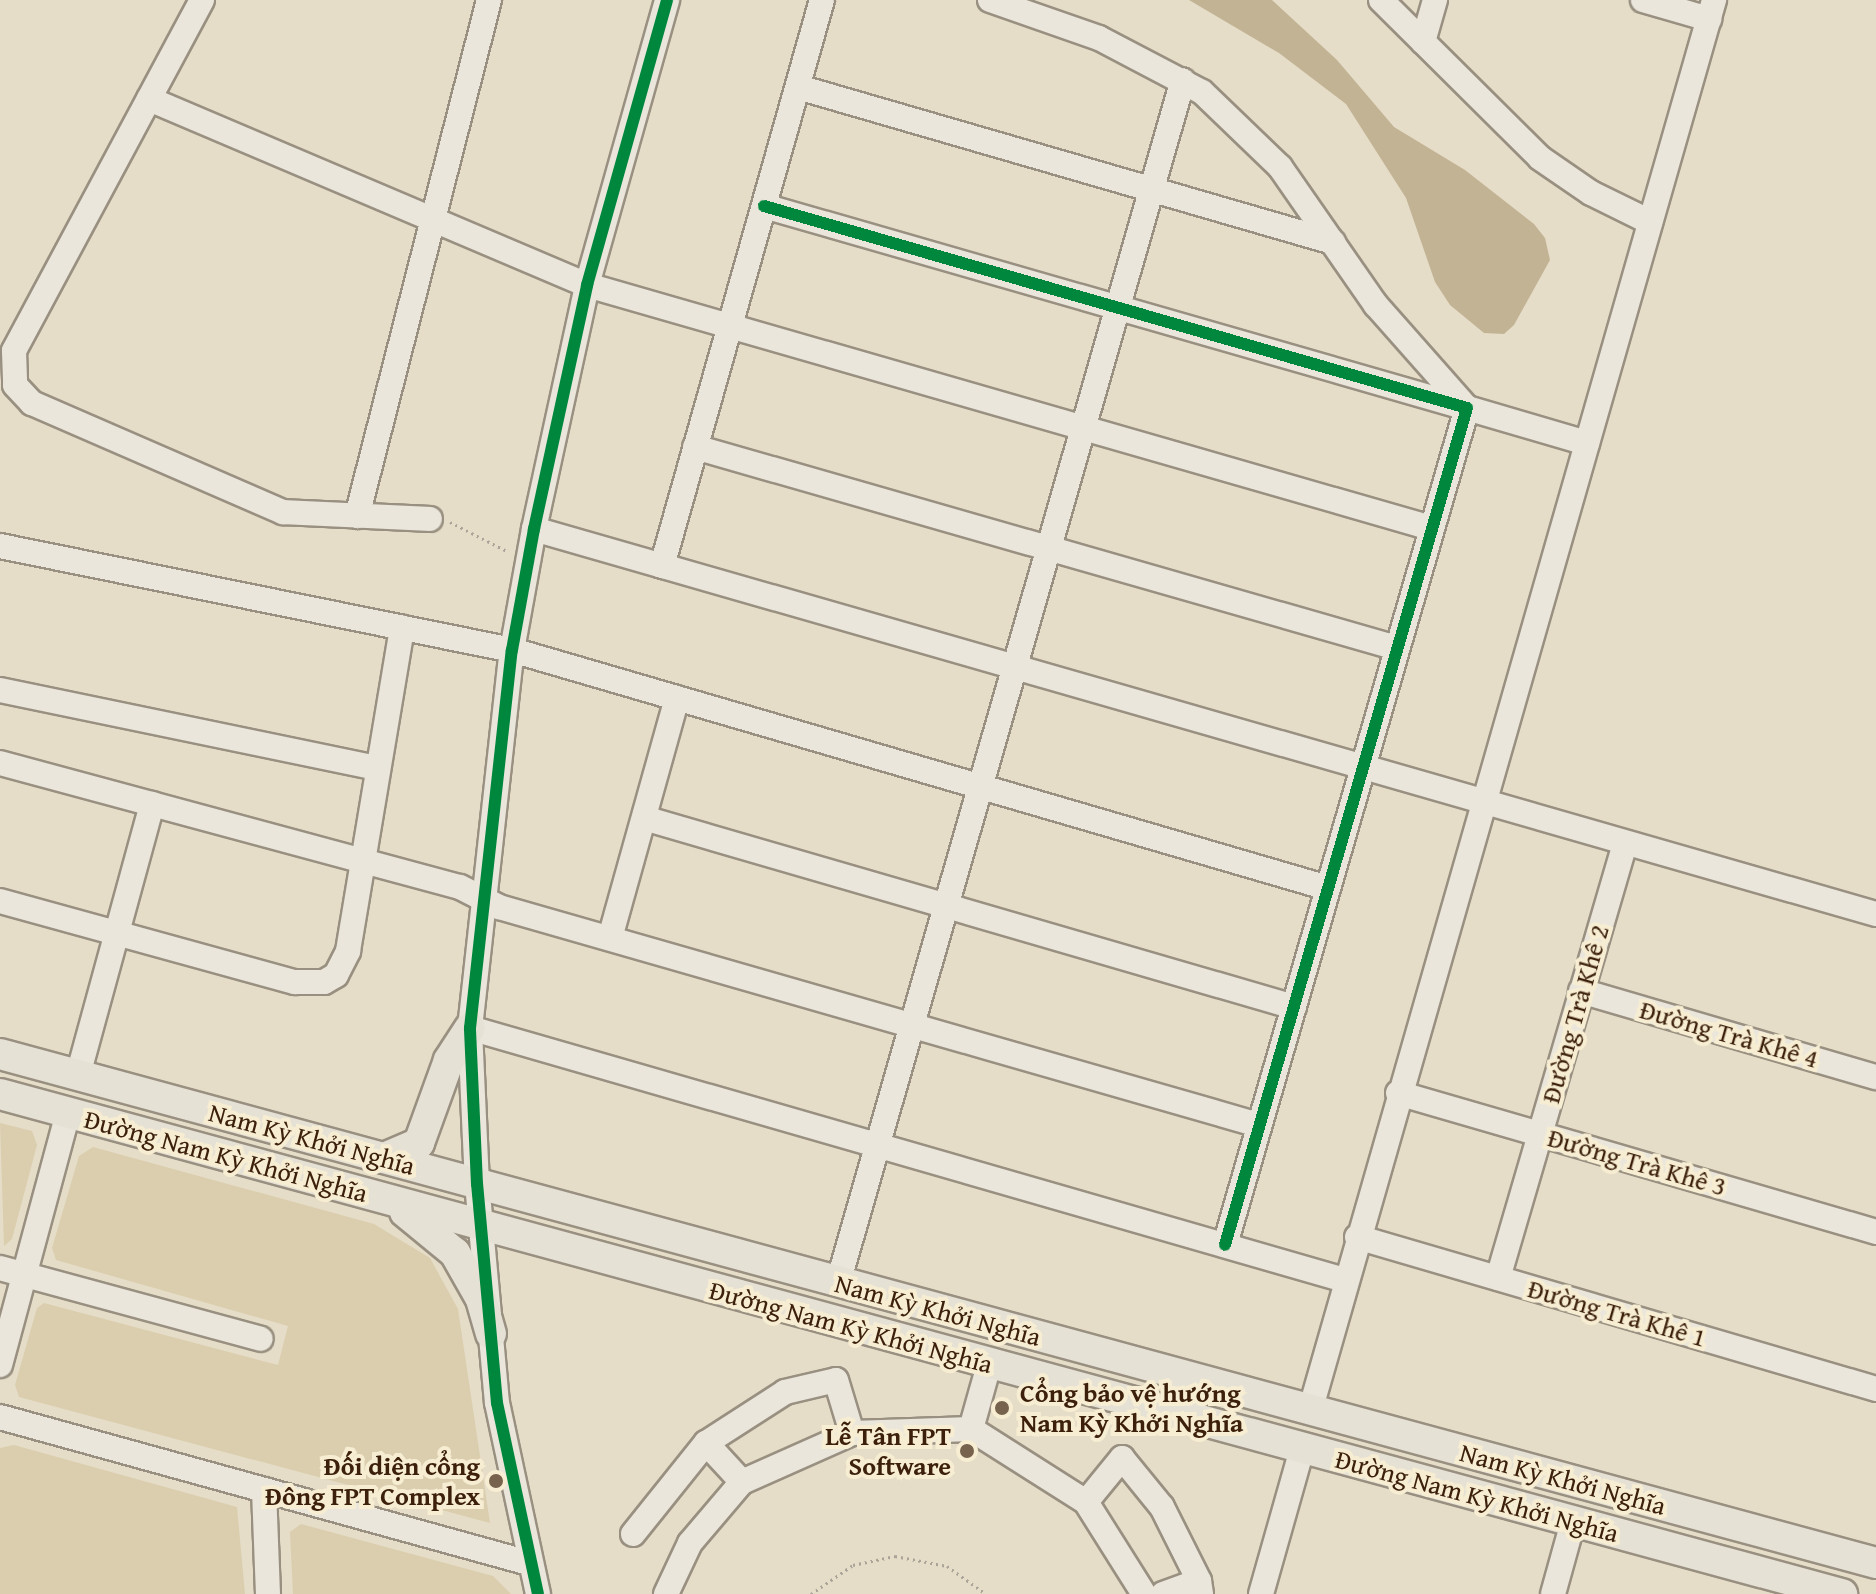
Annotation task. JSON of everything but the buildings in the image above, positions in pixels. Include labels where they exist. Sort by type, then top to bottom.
[{"type":"main road","points":[[384,1158],[419,1143],[447,1066],[470,1028]]},
{"type":"main road","name":"Nam Kỳ Khởi Nghĩa","points":[[0,1054],[1876,1563]]},
{"type":"main road","name":"Đường Nam Kỳ Khởi Nghĩa","points":[[0,1094],[989,1365],[1842,1594]]},
{"type":"main road","points":[[379,1198],[429,1227],[455,1253],[473,1282],[491,1334]]},
{"type":"street","points":[[202,0],[14,351],[15,385],[32,403],[267,506],[300,515],[430,519]]},
{"type":"street","points":[[357,516],[489,0]]},
{"type":"street","points":[[538,1594],[502,1438],[477,1184],[470,1028],[481,898],[512,650],[534,529],[587,285],[667,0]]},
{"type":"street","points":[[662,566],[822,0]]},
{"type":"street","points":[[990,0],[1099,38],[1183,80],[1261,147],[1376,305],[1467,408]]},
{"type":"street","points":[[1381,0],[1540,158],[1591,193],[1650,222]]},
{"type":"street","points":[[1423,42],[1435,0]]},
{"type":"street","points":[[1310,1411],[1398,1093],[1711,10],[1643,0]]},
{"type":"street","points":[[838,1283],[1183,80]]},
{"type":"street","points":[[798,87],[1333,242]]},
{"type":"street","points":[[149,99],[587,285],[1431,528]]},
{"type":"street","points":[[764,206],[1587,443]]},
{"type":"street","points":[[1225,1245],[1467,408]]},
{"type":"street","points":[[695,447],[1397,648]]},
{"type":"street","points":[[534,529],[1876,914]]},
{"type":"street","points":[[0,546],[512,650],[1328,888]]},
{"type":"street","points":[[0,901],[295,982],[324,982],[336,975],[348,951],[402,627]]},
{"type":"street","points":[[0,690],[378,768]]},
{"type":"street","points":[[610,938],[677,698]]},
{"type":"street","points":[[0,763],[460,887],[481,898],[610,938],[1259,1125]]},
{"type":"street","points":[[78,1075],[152,804]]},
{"type":"street","points":[[644,818],[1294,1007]]},
{"type":"street","name":"Đường Trà Khê 2","points":[[1498,1278],[1625,843]]},
{"type":"street","name":"Đường Trà Khê 4","points":[[1581,991],[1876,1077]]},
{"type":"street","points":[[470,1028],[1345,1280]]},
{"type":"street","name":"Đường Trà Khê 3","points":[[1398,1093],[1876,1232]]},
{"type":"street","points":[[0,1365],[68,1113]]},
{"type":"street","name":"Đường Trà Khê 1","points":[[1357,1237],[1876,1389]]},
{"type":"street","points":[[0,1268],[261,1339]]},
{"type":"street","points":[[971,1429],[989,1365]]},
{"type":"street","points":[[633,1534],[706,1443],[785,1392],[836,1380],[852,1433]]},
{"type":"street","points":[[0,1417],[529,1563]]},
{"type":"street","points":[[666,1594],[690,1543],[742,1482],[852,1433],[971,1429],[1086,1502],[1144,1594]]},
{"type":"street","points":[[706,1443],[742,1482]]},
{"type":"street","points":[[1261,1594],[1302,1449]]},
{"type":"street","points":[[1086,1502],[1122,1458],[1162,1507],[1200,1587],[1163,1594]]},
{"type":"street","points":[[264,1490],[268,1594]]},
{"type":"street","points":[[1553,1594],[1573,1522]]},
{"type":"path","points":[[430,519],[454,523],[528,562]]},
{"type":"path","points":[[811,1594],[846,1568],[895,1556],[947,1566],[986,1594]]},
{"type":"shaded area","points":[[1189,0],[1272,0],[1337,60],[1394,127],[1465,170],[1534,224],[1545,238],[1550,260],[1514,325],[1504,334],[1484,333],[1450,305],[1435,282],[1406,198],[1346,104],[1279,53]]},
{"type":"shaded area","points":[[0,1123],[32,1131],[37,1145],[12,1239],[4,1246]]},
{"type":"shaded area","points":[[93,1147],[374,1224],[430,1258],[458,1309],[490,1523],[19,1397],[15,1385],[37,1308],[44,1303],[278,1365],[288,1326],[56,1260],[52,1248],[79,1156]]},
{"type":"shaded area","points":[[14,1445],[237,1507],[245,1594],[0,1594],[0,1448]]},
{"type":"shaded area","points":[[301,1524],[493,1576],[511,1594],[293,1594],[290,1532]]},
{"type":"cycle path","points":[[538,1594],[497,1403],[477,1184],[470,1028],[512,650],[534,529],[587,285],[667,0]]},
{"type":"cycle path","points":[[764,206],[1467,408],[1225,1245]]},
{"type":"place","name":"Cổng bảo vệ hướng Nam Kỳ Khởi Nghĩa","points":[[1002,1408]]},
{"type":"place","name":"Lễ Tân FPT Software","points":[[967,1451]]},
{"type":"place","name":"Đối diện cổng Đông FPT Complex","points":[[496,1481]]}]
